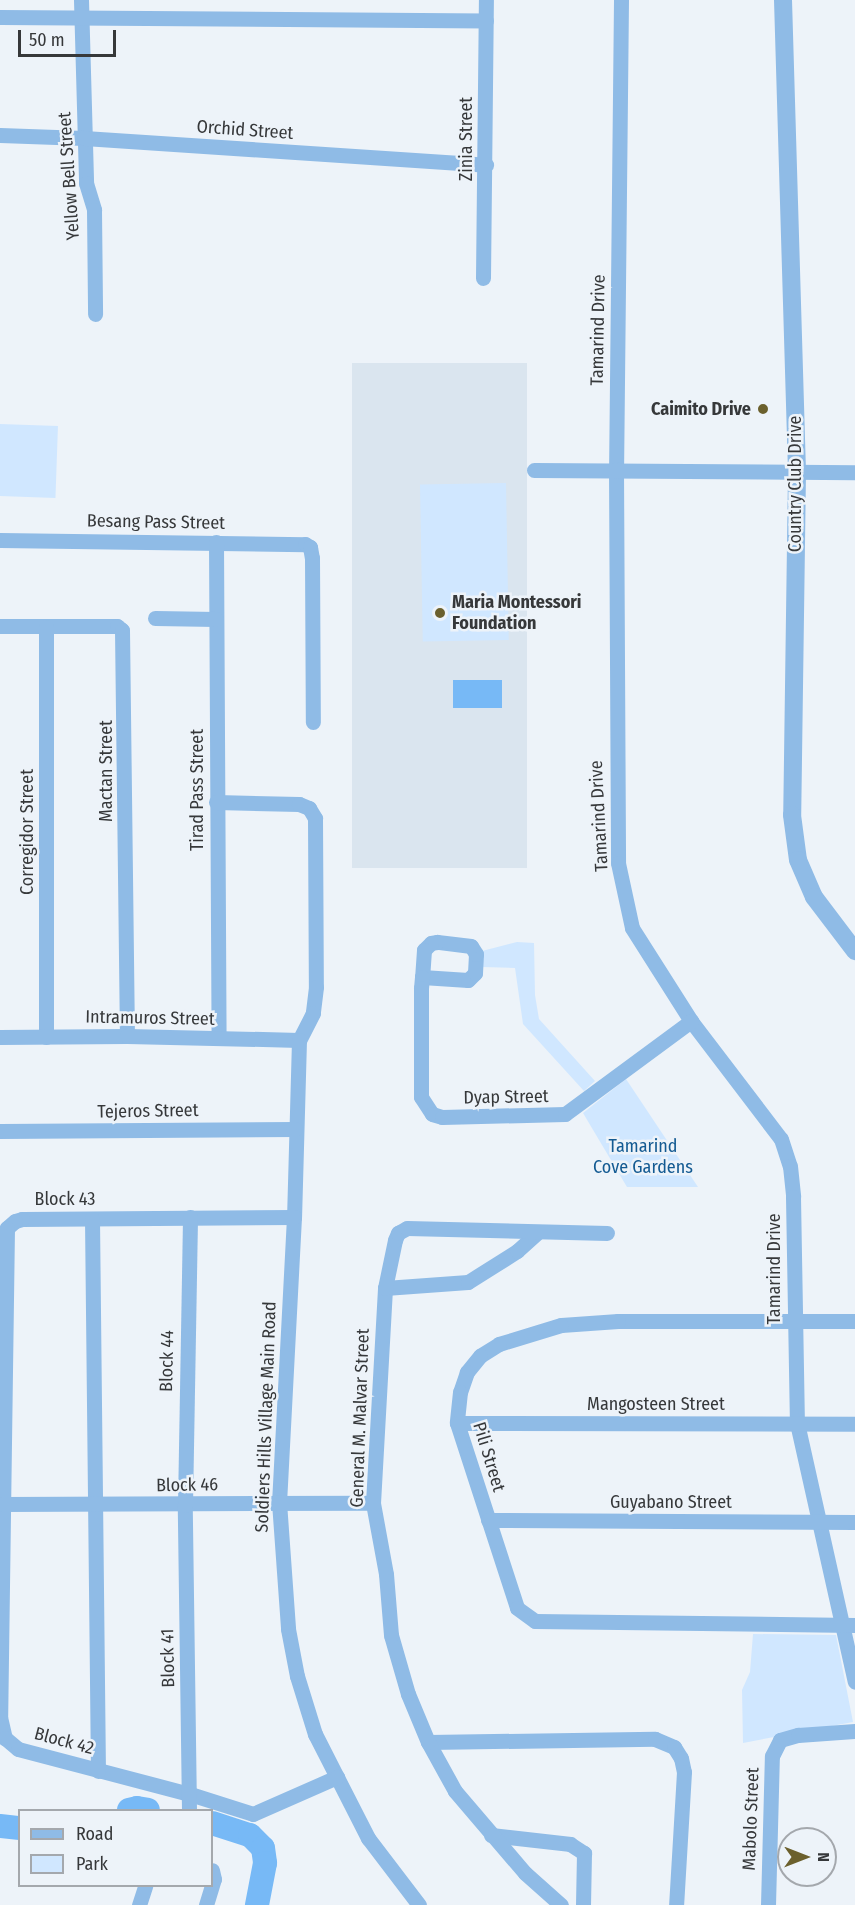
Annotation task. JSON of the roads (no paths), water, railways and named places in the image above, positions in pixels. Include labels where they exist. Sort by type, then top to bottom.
[{"type":"street","name":"Yellow Bell Street","points":[[81,0],[87,190],[94,210],[94,314]]},
{"type":"street","name":"Zinia Street","points":[[483,278],[486,0]]},
{"type":"street","name":"Tamarind Drive","points":[[621,0],[616,469],[618,863],[632,928],[691,1021],[781,1139],[790,1166],[793,1197],[793,1319],[797,1424],[820,1522],[849,1625],[855,1682]]},
{"type":"street","name":"Country Club Drive","points":[[783,0],[797,472],[792,814],[798,860],[814,897],[855,951]]},
{"type":"street","points":[[0,17],[486,20]]},
{"type":"street","name":"Orchid Street","points":[[0,135],[84,138],[486,165]]},
{"type":"street","points":[[534,470],[855,472]]},
{"type":"street","name":"Besang Pass Street","points":[[0,540],[299,542],[310,547],[312,558],[313,722]]},
{"type":"street","name":"Tirad Pass Street","points":[[216,542],[219,1038]]},
{"type":"street","points":[[155,618],[216,619]]},
{"type":"street","name":"Mactan Street","points":[[0,626],[117,626],[122,630],[124,637],[127,1036]]},
{"type":"street","name":"Corregidor Street","points":[[46,627],[46,1037]]},
{"type":"street","points":[[216,802],[299,804],[309,808],[315,818],[316,987],[313,1013],[299,1040]]},
{"type":"street","name":"Dyap Street","points":[[422,977],[421,1097],[432,1114],[442,1117],[565,1114],[691,1021]]},
{"type":"street","name":"Intramuros Street","points":[[0,1038],[127,1036],[299,1040]]},
{"type":"street","name":"Soldiers Hills Village Main Road","points":[[299,1040],[294,1217],[279,1502],[288,1629],[297,1676],[315,1734],[369,1838],[419,1905]]},
{"type":"street","name":"Tejeros Street","points":[[0,1131],[295,1129]]},
{"type":"street","name":"Block 44","points":[[184,1505],[190,1217]]},
{"type":"street","name":"Block 43","points":[[2,1504],[7,1228],[15,1221],[22,1219],[294,1217]]},
{"type":"street","points":[[92,1219],[98,1771]]},
{"type":"street","name":"General M. Malvar Street","points":[[561,1905],[525,1873],[456,1791],[428,1742],[408,1694],[392,1635],[386,1574],[373,1503],[385,1288],[395,1240],[402,1230],[607,1233]]},
{"type":"street","points":[[385,1288],[468,1282],[517,1251],[538,1232]]},
{"type":"street","name":"Pili Street","points":[[849,1625],[535,1621],[517,1608],[457,1423],[460,1392],[467,1372],[480,1356],[499,1344],[561,1325],[618,1320],[855,1321]]},
{"type":"street","name":"Mangosteen Street","points":[[457,1423],[855,1424]]},
{"type":"street","name":"Block 46","points":[[2,1504],[95,1506],[279,1502],[373,1503]]},
{"type":"street","name":"Block 42","points":[[2,1504],[0,1718],[5,1738],[18,1749],[190,1794],[252,1815],[337,1777]]},
{"type":"street","name":"Block 41","points":[[184,1505],[189,1809]]},
{"type":"street","name":"Guyabano Street","points":[[488,1520],[855,1522]]},
{"type":"street","name":"Mabolo Street","points":[[768,1905],[772,1756],[780,1740],[798,1735],[855,1731]]},
{"type":"street","points":[[428,1742],[655,1739],[674,1747],[681,1758],[684,1772],[676,1905]]},
{"type":"street","points":[[491,1835],[570,1844],[584,1853],[583,1905]]},
{"type":"street","points":[[139,1905],[145,1887]]},
{"type":"street","points":[[206,1905],[212,1887]]},
{"type":"water","points":[[453,680],[502,680],[502,708],[453,708]]},
{"type":"waterway","points":[[133,1809],[142,1809]]},
{"type":"waterway","points":[[213,1823],[250,1835],[263,1848],[265,1863],[257,1905]]},
{"type":"waterway","points":[[0,1826],[18,1828]]},
{"type":"place","name":"Caimito Drive","points":[[763,409]]},
{"type":"place","name":"Maria Montessori Foundation","points":[[440,613]]},
{"type":"park label","name":"Tamarind Cove Gardens","points":[[643,1157]]}]
